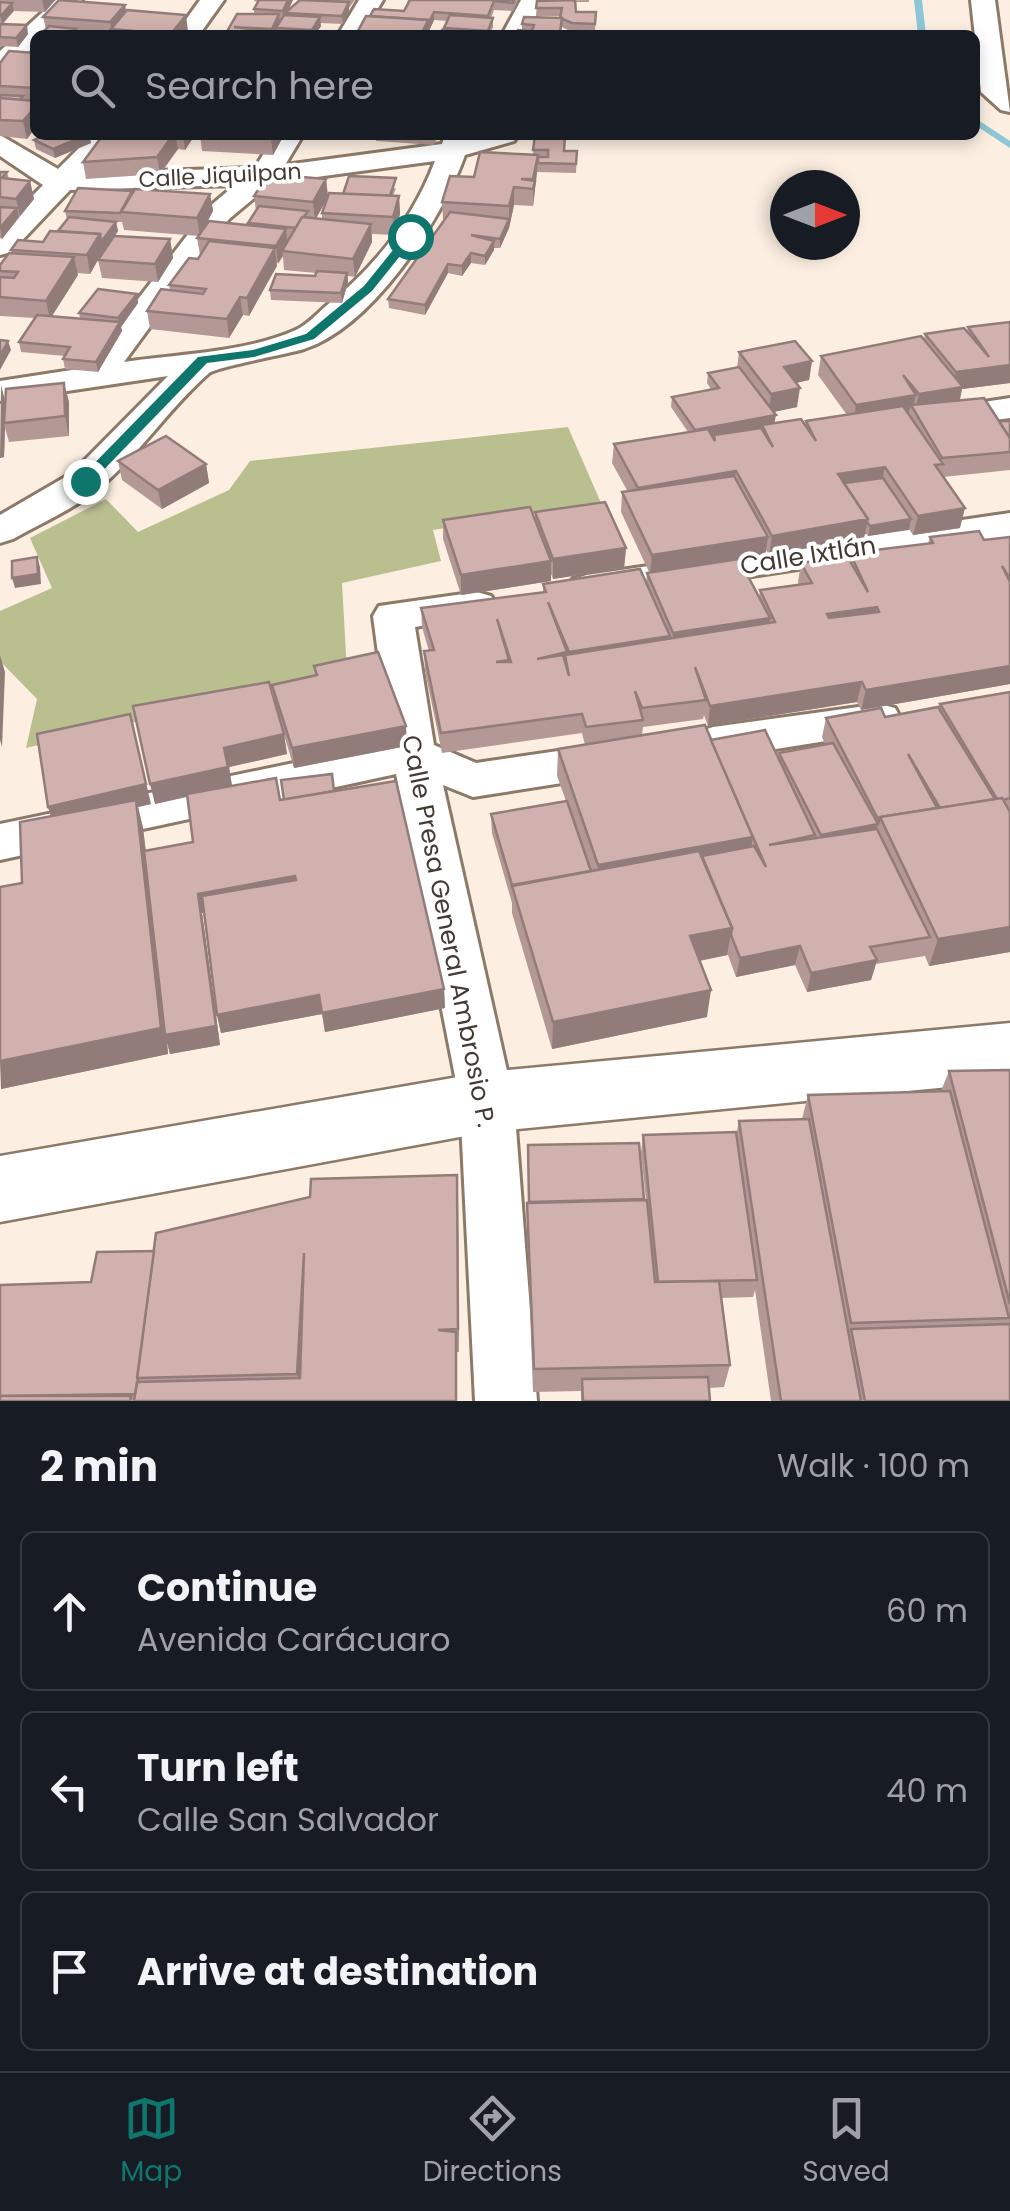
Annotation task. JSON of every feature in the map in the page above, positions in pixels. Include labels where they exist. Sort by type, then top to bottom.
[{"type":"street","points":[[37,30],[70,0]]},
{"type":"street","points":[[191,30],[212,0]]},
{"type":"street","points":[[353,30],[371,0]]},
{"type":"street","points":[[517,30],[533,0]]},
{"type":"street","points":[[983,0],[994,92],[1010,104]]},
{"type":"street","points":[[0,64],[30,37]]},
{"type":"street","points":[[0,246],[103,140]]},
{"type":"street","points":[[97,376],[220,213],[264,176],[286,140]]},
{"type":"street","points":[[0,391],[254,354],[310,336],[368,288],[410,236],[440,186],[454,143]]},
{"type":"street","name":"Calle Jiquilpan","points":[[58,182],[264,176],[454,143]]},
{"type":"street","points":[[0,144],[58,182]]},
{"type":"street","points":[[0,532],[85,481],[203,360]]},
{"type":"street","points":[[894,424],[1010,408]]},
{"type":"street","name":"Calle Ixtlán","points":[[543,595],[1010,525]]},
{"type":"street","name":"Calle Presa General Ambrosio P.","points":[[505,601],[393,616],[414,754],[488,1102],[506,1401]]},
{"type":"street","points":[[0,842],[414,754],[474,780],[911,715]]},
{"type":"street","points":[[0,1189],[488,1102],[1010,1052]]},
{"type":"green space","points":[[568,427],[601,503],[433,530],[441,561],[342,583],[347,672],[26,748],[37,699],[0,661],[0,611],[52,588],[30,538],[106,499],[138,532],[229,490],[250,461]]},
{"type":"building","points":[[59,0],[125,5],[110,22],[43,17]]},
{"type":"building","points":[[259,0],[288,0],[283,11],[254,9]]},
{"type":"building","points":[[300,0],[349,2],[342,16],[285,13]]},
{"type":"building","points":[[410,0],[514,0],[494,1],[488,16],[434,12],[429,22],[370,16],[374,9],[404,11]]},
{"type":"building","points":[[575,0],[576,12],[596,12],[595,24],[560,18],[562,8],[536,8],[537,1]]},
{"type":"building","points":[[0,2],[12,3],[1,16],[0,16]]},
{"type":"building","points":[[127,10],[186,15],[174,30],[111,29]]},
{"type":"building","points":[[237,14],[279,14],[272,29],[228,30]]},
{"type":"building","points":[[284,15],[320,17],[312,30],[276,28]]},
{"type":"building","points":[[450,15],[493,18],[488,30],[444,28]]},
{"type":"building","points":[[366,16],[428,20],[423,30],[359,30]]},
{"type":"building","points":[[524,17],[562,18],[560,30],[532,30],[534,25],[522,24]]},
{"type":"building","points":[[0,24],[27,25],[16,38],[0,37]]},
{"type":"building","points":[[49,26],[76,29],[75,30],[45,30]]},
{"type":"building","points":[[9,51],[30,53],[30,88],[0,86],[0,63]]},
{"type":"building","points":[[0,95],[23,96],[20,100]]},
{"type":"building","points":[[0,98],[30,101],[30,113],[23,121],[0,120]]},
{"type":"building","points":[[34,140],[75,140],[53,149]]},
{"type":"building","points":[[99,140],[169,140],[157,157],[83,162]]},
{"type":"building","points":[[534,140],[565,140],[564,151],[577,151],[576,164],[538,163],[538,157],[548,157],[548,150],[533,150]]},
{"type":"building","points":[[480,152],[538,155],[533,179],[521,179],[535,181],[533,189],[514,187],[509,206],[442,202],[450,176],[474,177]]},
{"type":"building","points":[[0,172],[7,172],[2,178],[30,181],[16,199],[0,197]]},
{"type":"building","points":[[269,174],[326,179],[313,202],[254,196]]},
{"type":"building","points":[[349,176],[396,178],[390,196],[343,194]]},
{"type":"building","points":[[78,188],[132,191],[120,213],[65,211]]},
{"type":"building","points":[[135,189],[210,194],[197,218],[121,212]]},
{"type":"building","points":[[329,193],[399,196],[393,217],[322,213]]},
{"type":"building","points":[[259,206],[308,211],[296,228],[248,223]]},
{"type":"building","points":[[0,207],[17,208],[0,228]]},
{"type":"building","points":[[450,212],[509,219],[500,239],[471,235],[494,241],[485,256],[471,253],[462,266],[448,264],[425,305],[388,299]]},
{"type":"building","points":[[69,217],[116,222],[101,242],[100,234],[58,231]]},
{"type":"building","points":[[302,217],[371,224],[353,259],[282,251]]},
{"type":"building","points":[[209,221],[286,229],[276,246],[197,238]]},
{"type":"building","points":[[50,231],[100,234],[87,255],[11,250],[18,240],[43,242]]},
{"type":"building","points":[[114,236],[170,239],[155,264],[98,260]]},
{"type":"building","points":[[209,241],[275,248],[247,298],[240,297],[227,319],[147,311],[161,289],[203,294],[206,289],[169,285],[189,258],[198,259]]},
{"type":"building","points":[[9,253],[74,257],[46,301],[0,297],[0,277],[14,278],[18,272],[0,271]]},
{"type":"building","points":[[317,271],[347,273],[341,293],[270,290],[276,274],[315,276]]},
{"type":"building","points":[[98,289],[137,294],[118,318],[79,313]]},
{"type":"building","points":[[37,315],[120,322],[96,362],[63,359],[70,347],[19,342]]},
{"type":"building","points":[[1010,322],[1010,365],[956,372],[925,334],[964,328],[989,357],[968,327]]},
{"type":"building","points":[[921,336],[963,387],[919,394],[903,375],[916,395],[856,405],[821,356]]},
{"type":"building","points":[[0,340],[8,341],[0,356]]},
{"type":"building","points":[[795,341],[812,361],[784,367],[800,388],[771,394],[739,352]]},
{"type":"building","points":[[739,367],[776,415],[695,430],[672,397],[719,388],[708,373]]},
{"type":"building","points":[[64,383],[65,416],[4,423],[6,389]]},
{"type":"building","points":[[984,398],[1010,438],[1010,452],[942,458],[911,405]]},
{"type":"building","points":[[903,406],[943,464],[935,465],[965,508],[918,516],[885,467],[838,474],[868,519],[772,536],[736,471],[638,488],[614,444],[708,429],[715,441],[714,435],[761,428],[773,447],[762,425],[801,419],[816,441],[806,421]]},
{"type":"building","points":[[999,421],[1010,421],[1010,438]]},
{"type":"building","points":[[166,436],[206,464],[158,490],[118,461]]},
{"type":"building","points":[[734,476],[768,537],[652,555],[622,492]]},
{"type":"building","points":[[883,478],[911,519],[870,526],[844,483]]},
{"type":"building","points":[[605,502],[626,548],[553,559],[535,512]]},
{"type":"building","points":[[530,507],[551,561],[461,575],[443,520]]},
{"type":"building","points":[[979,531],[984,540],[1010,537],[1010,579],[1002,566],[1010,582],[1010,666],[866,690],[862,682],[710,706],[695,667],[706,700],[642,708],[635,691],[643,720],[586,727],[582,714],[441,733],[424,651],[434,650],[421,608],[546,592],[543,584],[640,569],[670,636],[569,652],[548,602],[567,652],[537,659],[563,655],[569,676],[565,655],[775,622],[760,590],[812,583],[801,563],[847,556],[868,592],[850,553],[933,543],[930,537]],"holes":[[[877,607],[879,612],[829,618],[827,614]]]},
{"type":"building","points":[[37,557],[38,574],[12,578],[12,561]]},
{"type":"building","points":[[739,559],[770,618],[673,633],[647,573]]},
{"type":"building","points":[[378,652],[406,726],[292,748],[272,685],[317,675],[314,666]]},
{"type":"building","points":[[269,682],[284,734],[224,748],[228,767],[150,784],[133,706]]},
{"type":"building","points":[[1010,692],[1010,798],[1003,800],[997,799],[940,704]]},
{"type":"building","points":[[938,707],[995,799],[940,808],[908,754],[937,808],[880,817],[879,821],[826,718],[881,708],[885,717]]},
{"type":"building","points":[[130,714],[146,784],[48,807],[37,734]]},
{"type":"building","points":[[705,725],[753,837],[598,865],[558,749]]},
{"type":"building","points":[[765,730],[815,835],[769,845],[877,829],[930,937],[870,947],[877,960],[811,973],[800,946],[740,958],[702,856],[754,846],[766,867],[711,740]]},
{"type":"building","points":[[833,743],[878,824],[821,835],[779,753]]},
{"type":"building","points":[[332,774],[334,791],[284,800],[281,780]]},
{"type":"building","points":[[276,778],[280,800],[396,781],[444,989],[322,1013],[319,995],[217,1015],[202,896],[296,880],[295,876],[198,894],[216,1026],[165,1035],[144,851],[193,842],[187,794]]},
{"type":"building","points":[[1002,798],[1010,812],[1010,927],[938,939],[880,817]]},
{"type":"building","points":[[136,800],[161,1028],[0,1061],[0,887],[22,883],[20,822]]},
{"type":"building","points":[[567,801],[591,871],[512,885],[491,814]]},
{"type":"building","points":[[699,851],[732,928],[690,936],[711,990],[553,1022],[512,886]]},
{"type":"building","points":[[1010,1070],[1010,1304],[949,1071]]},
{"type":"building","points":[[950,1091],[1009,1318],[851,1323],[808,1095]]},
{"type":"building","points":[[809,1119],[861,1401],[781,1401],[739,1121]]},
{"type":"building","points":[[736,1132],[757,1280],[658,1282],[643,1135]]},
{"type":"building","points":[[639,1143],[644,1199],[529,1202],[528,1145]]},
{"type":"building","points":[[457,1175],[458,1329],[438,1330],[456,1332],[456,1401],[134,1401],[137,1382],[300,1378],[304,1253],[297,1374],[137,1378],[156,1233],[310,1197],[311,1179]]},
{"type":"building","points":[[647,1200],[655,1282],[719,1281],[730,1365],[534,1369],[527,1203]]},
{"type":"building","points":[[154,1251],[135,1394],[0,1396],[0,1285],[91,1282],[97,1252]]},
{"type":"building","points":[[1010,1324],[1010,1401],[865,1401],[851,1329]]},
{"type":"building","points":[[708,1377],[710,1401],[583,1401],[582,1379]]},
{"type":"building","points":[[0,1396],[131,1396],[130,1401],[0,1401]]},
{"type":"waterway","points":[[918,0],[921,30]]},
{"type":"waterway","points":[[980,124],[1010,145]]},
{"type":"route","points":[[85,481],[203,360],[254,354],[310,336],[368,288],[410,236]]}]
